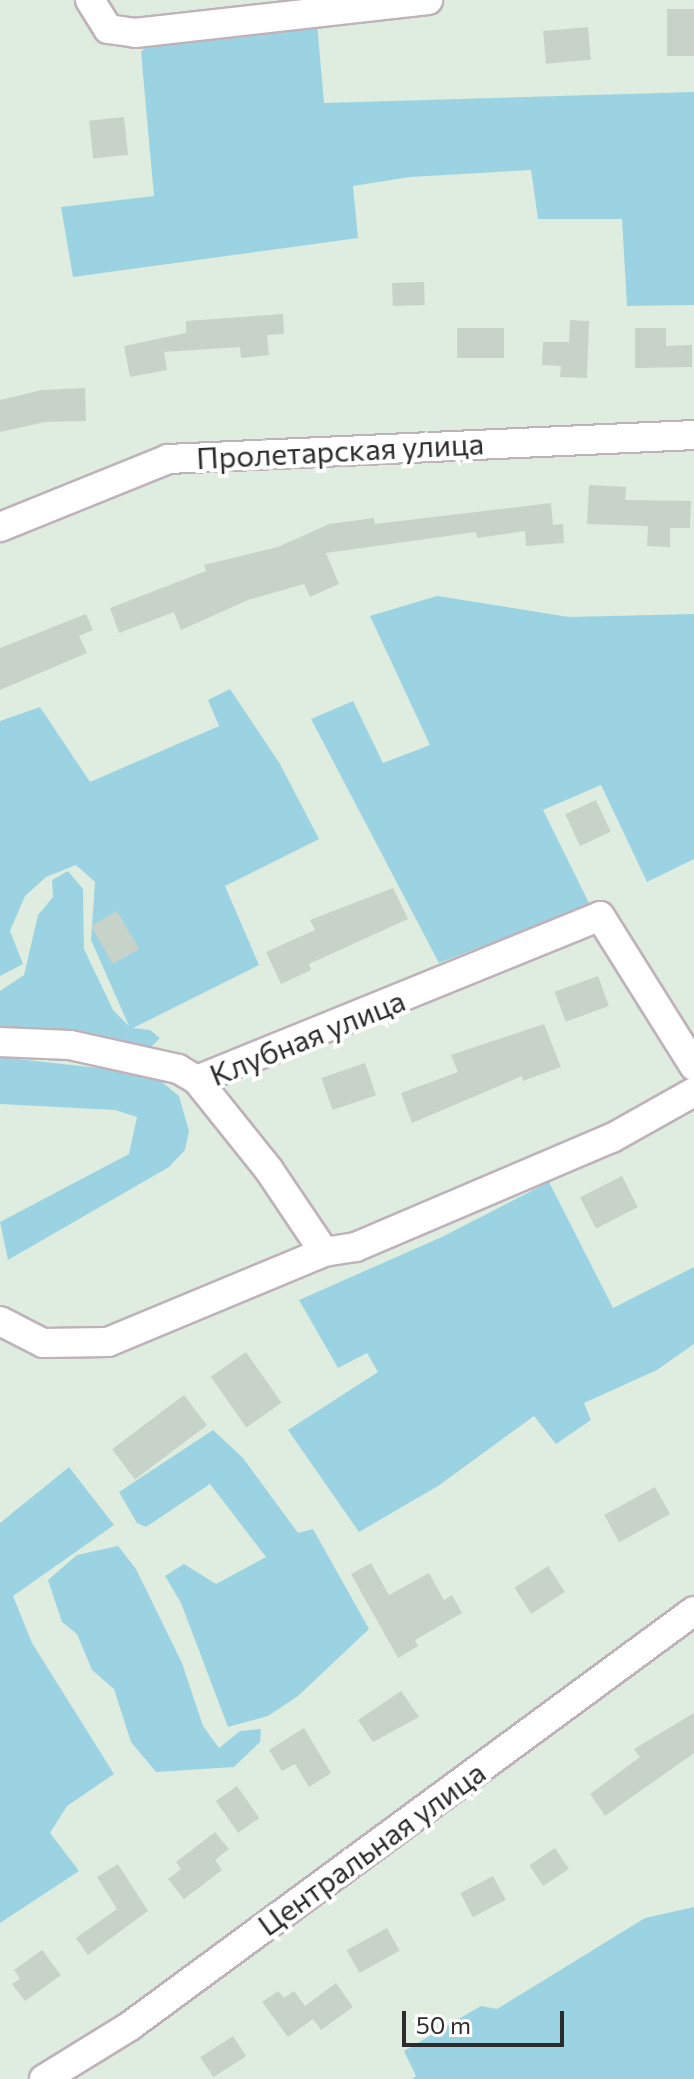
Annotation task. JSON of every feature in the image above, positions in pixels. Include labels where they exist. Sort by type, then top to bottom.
[{"type":"street","points":[[90,0],[108,29],[135,33],[428,0]]},
{"type":"street","name":"Пролетарская улица","points":[[0,527],[168,459],[694,435]]},
{"type":"street","name":"Клубная улица","points":[[324,1252],[269,1170],[197,1080],[600,916],[694,1066]]},
{"type":"street","points":[[0,1042],[70,1045],[178,1069],[197,1080]]},
{"type":"street","points":[[0,1321],[43,1343],[108,1342],[324,1252],[356,1247],[612,1138],[694,1092]]},
{"type":"street","name":"Центральная улица","points":[[44,2079],[130,2026],[694,1611]]},
{"type":"shaded area","points":[[317,23],[324,103],[694,92],[694,305],[627,306],[622,219],[538,219],[531,170],[410,177],[353,186],[358,238],[73,277],[61,207],[154,196],[141,52],[152,41]]},
{"type":"shaded area","points":[[437,596],[569,617],[694,614],[694,859],[647,882],[601,785],[543,810],[590,905],[439,963],[311,719],[353,701],[383,763],[430,745],[370,616]]},
{"type":"shaded area","points":[[230,689],[280,764],[319,839],[225,886],[259,965],[133,1028],[150,1030],[160,1038],[150,1048],[0,1028],[0,991],[24,975],[38,915],[53,897],[52,880],[68,871],[83,889],[84,949],[113,1010],[129,1026],[91,940],[95,882],[76,865],[46,877],[25,896],[10,931],[23,964],[0,976],[0,721],[40,707],[90,782],[219,726],[208,700]]},
{"type":"shaded area","points":[[0,1057],[152,1074],[179,1096],[189,1131],[185,1150],[169,1167],[8,1260],[0,1222],[129,1154],[137,1117],[115,1110],[0,1104]]},
{"type":"shaded area","points":[[549,1182],[613,1308],[694,1267],[694,1344],[657,1370],[584,1403],[591,1420],[556,1444],[534,1416],[438,1486],[359,1532],[288,1430],[378,1372],[367,1353],[338,1368],[299,1300],[444,1236]]},
{"type":"shaded area","points":[[213,1430],[243,1458],[298,1533],[313,1529],[369,1629],[298,1696],[268,1716],[228,1727],[181,1603],[165,1576],[184,1564],[216,1584],[266,1557],[210,1484],[146,1527],[137,1523],[119,1492]]},
{"type":"shaded area","points":[[69,1467],[114,1525],[13,1596],[32,1643],[114,1774],[67,1806],[50,1833],[79,1871],[0,1923],[0,1523]]},
{"type":"shaded area","points":[[118,1546],[136,1569],[182,1663],[203,1726],[219,1748],[240,1731],[261,1729],[260,1742],[234,1767],[156,1772],[131,1742],[114,1689],[92,1670],[77,1634],[62,1622],[48,1580],[77,1555]]},
{"type":"shaded area","points":[[694,1907],[694,2079],[412,2079],[416,2076],[404,2051],[481,2006],[497,2009],[645,1918]]},
{"type":"building","points":[[667,9],[694,9],[694,56],[667,56]]},
{"type":"building","points":[[588,27],[591,60],[546,64],[543,31]]},
{"type":"building","points":[[124,117],[128,155],[93,158],[89,121]]},
{"type":"building","points":[[424,282],[425,305],[393,306],[392,283]]},
{"type":"building","points":[[283,314],[284,334],[267,335],[269,355],[241,358],[240,347],[164,352],[167,370],[130,377],[124,346],[186,333],[186,321]]},
{"type":"building","points":[[570,320],[589,321],[587,378],[560,377],[561,366],[542,365],[543,342],[569,342]]},
{"type":"building","points":[[457,328],[504,328],[504,358],[457,358]]},
{"type":"building","points":[[635,328],[666,328],[666,346],[692,345],[692,367],[635,368]]},
{"type":"building","points":[[85,388],[86,421],[45,422],[0,432],[0,400],[42,390]]},
{"type":"building","points":[[589,485],[626,487],[625,500],[691,501],[690,528],[670,528],[670,547],[647,546],[648,526],[587,524]]},
{"type":"building","points":[[551,503],[553,525],[563,524],[564,543],[526,546],[525,531],[477,538],[476,532],[326,553],[339,584],[310,597],[304,584],[248,600],[181,630],[174,612],[119,633],[110,608],[206,571],[204,565],[278,547],[329,524],[374,518],[375,524]]},
{"type":"building","points":[[86,614],[93,630],[79,636],[87,653],[0,690],[0,648]]},
{"type":"building","points":[[596,800],[611,832],[580,846],[565,814]]},
{"type":"building","points":[[393,888],[408,919],[309,964],[311,970],[281,984],[266,952],[315,930],[310,920]]},
{"type":"building","points":[[117,911],[139,949],[113,964],[91,926]]},
{"type":"building","points":[[598,976],[609,1006],[566,1022],[555,992]]},
{"type":"building","points":[[544,1024],[561,1067],[523,1081],[522,1076],[412,1123],[401,1093],[458,1072],[451,1055]]},
{"type":"building","points":[[365,1063],[376,1095],[333,1110],[322,1078]]},
{"type":"building","points":[[622,1176],[638,1207],[596,1229],[580,1197]]},
{"type":"building","points":[[246,1352],[282,1403],[246,1427],[211,1377]]},
{"type":"building","points":[[184,1395],[207,1425],[135,1480],[112,1449]]},
{"type":"building","points":[[655,1487],[670,1514],[619,1542],[604,1515]]},
{"type":"building","points":[[371,1563],[389,1595],[429,1573],[444,1600],[452,1595],[462,1613],[415,1640],[418,1646],[398,1658],[351,1574]]},
{"type":"building","points":[[548,1566],[565,1592],[531,1614],[514,1588]]},
{"type":"building","points":[[401,1691],[419,1717],[373,1742],[358,1720]]},
{"type":"building","points":[[694,1713],[694,1753],[605,1816],[590,1794],[640,1757],[634,1749]]},
{"type":"building","points":[[304,1728],[331,1773],[309,1787],[295,1764],[282,1771],[269,1750]]},
{"type":"building","points":[[237,1786],[259,1818],[238,1833],[216,1801]]},
{"type":"building","points":[[215,1832],[229,1849],[215,1860],[222,1870],[184,1899],[168,1879],[181,1869],[176,1862]]},
{"type":"building","points":[[555,1848],[569,1869],[543,1886],[529,1865]]},
{"type":"building","points":[[118,1864],[148,1911],[88,1955],[76,1938],[117,1909],[97,1877]]},
{"type":"building","points":[[493,1876],[506,1900],[473,1917],[460,1893]]},
{"type":"building","points":[[387,1928],[400,1951],[359,1973],[347,1950]]},
{"type":"building","points":[[42,1950],[61,1975],[25,2001],[12,1984],[20,1979],[14,1970]]},
{"type":"building","points":[[336,1983],[353,2007],[321,2030],[313,2019],[288,2037],[262,2002],[278,1991],[284,1998],[294,1991],[305,2006]]},
{"type":"building","points":[[233,2036],[246,2056],[213,2077],[200,2057]]}]
